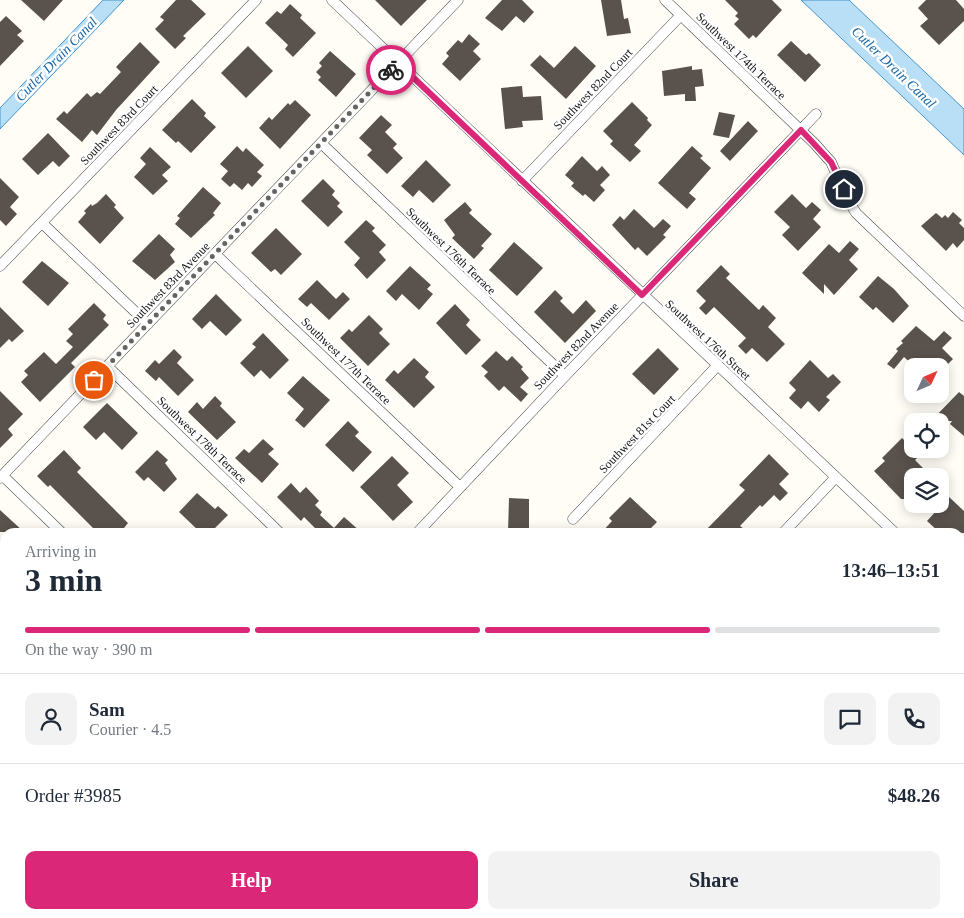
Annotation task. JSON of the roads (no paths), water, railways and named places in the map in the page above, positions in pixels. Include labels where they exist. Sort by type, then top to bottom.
[{"type":"street","name":"Southwest 83rd Court","points":[[0,266],[256,0]]},
{"type":"street","name":"Southwest 176th Street","points":[[332,0],[890,528]]},
{"type":"street","name":"Southwest 83rd Avenue","points":[[1,477],[458,0]]},
{"type":"street","name":"Southwest 174th Terrace","points":[[665,0],[801,130],[831,162],[856,213],[964,316]]},
{"type":"street","name":"Southwest 82nd Court","points":[[522,181],[681,15]]},
{"type":"street","name":"Southwest 82nd Avenue","points":[[422,528],[816,114]]},
{"type":"street","name":"Southwest 176th Terrace","points":[[321,144],[565,376]]},
{"type":"street","points":[[42,223],[148,324]]},
{"type":"street","name":"Southwest 177th Terrace","points":[[215,254],[460,487]]},
{"type":"street","name":"Southwest 81st Court","points":[[573,519],[718,365]]},
{"type":"street","name":"Southwest 178th Terrace","points":[[107,366],[275,528]]},
{"type":"street","points":[[1,477],[58,528]]},
{"type":"street","points":[[788,528],[836,478]]},
{"type":"water","name":"Cutler Drain Canal","points":[[103,0],[124,0],[0,129],[0,108]]},
{"type":"water","points":[[801,0],[849,0],[964,109],[964,155]]}]
